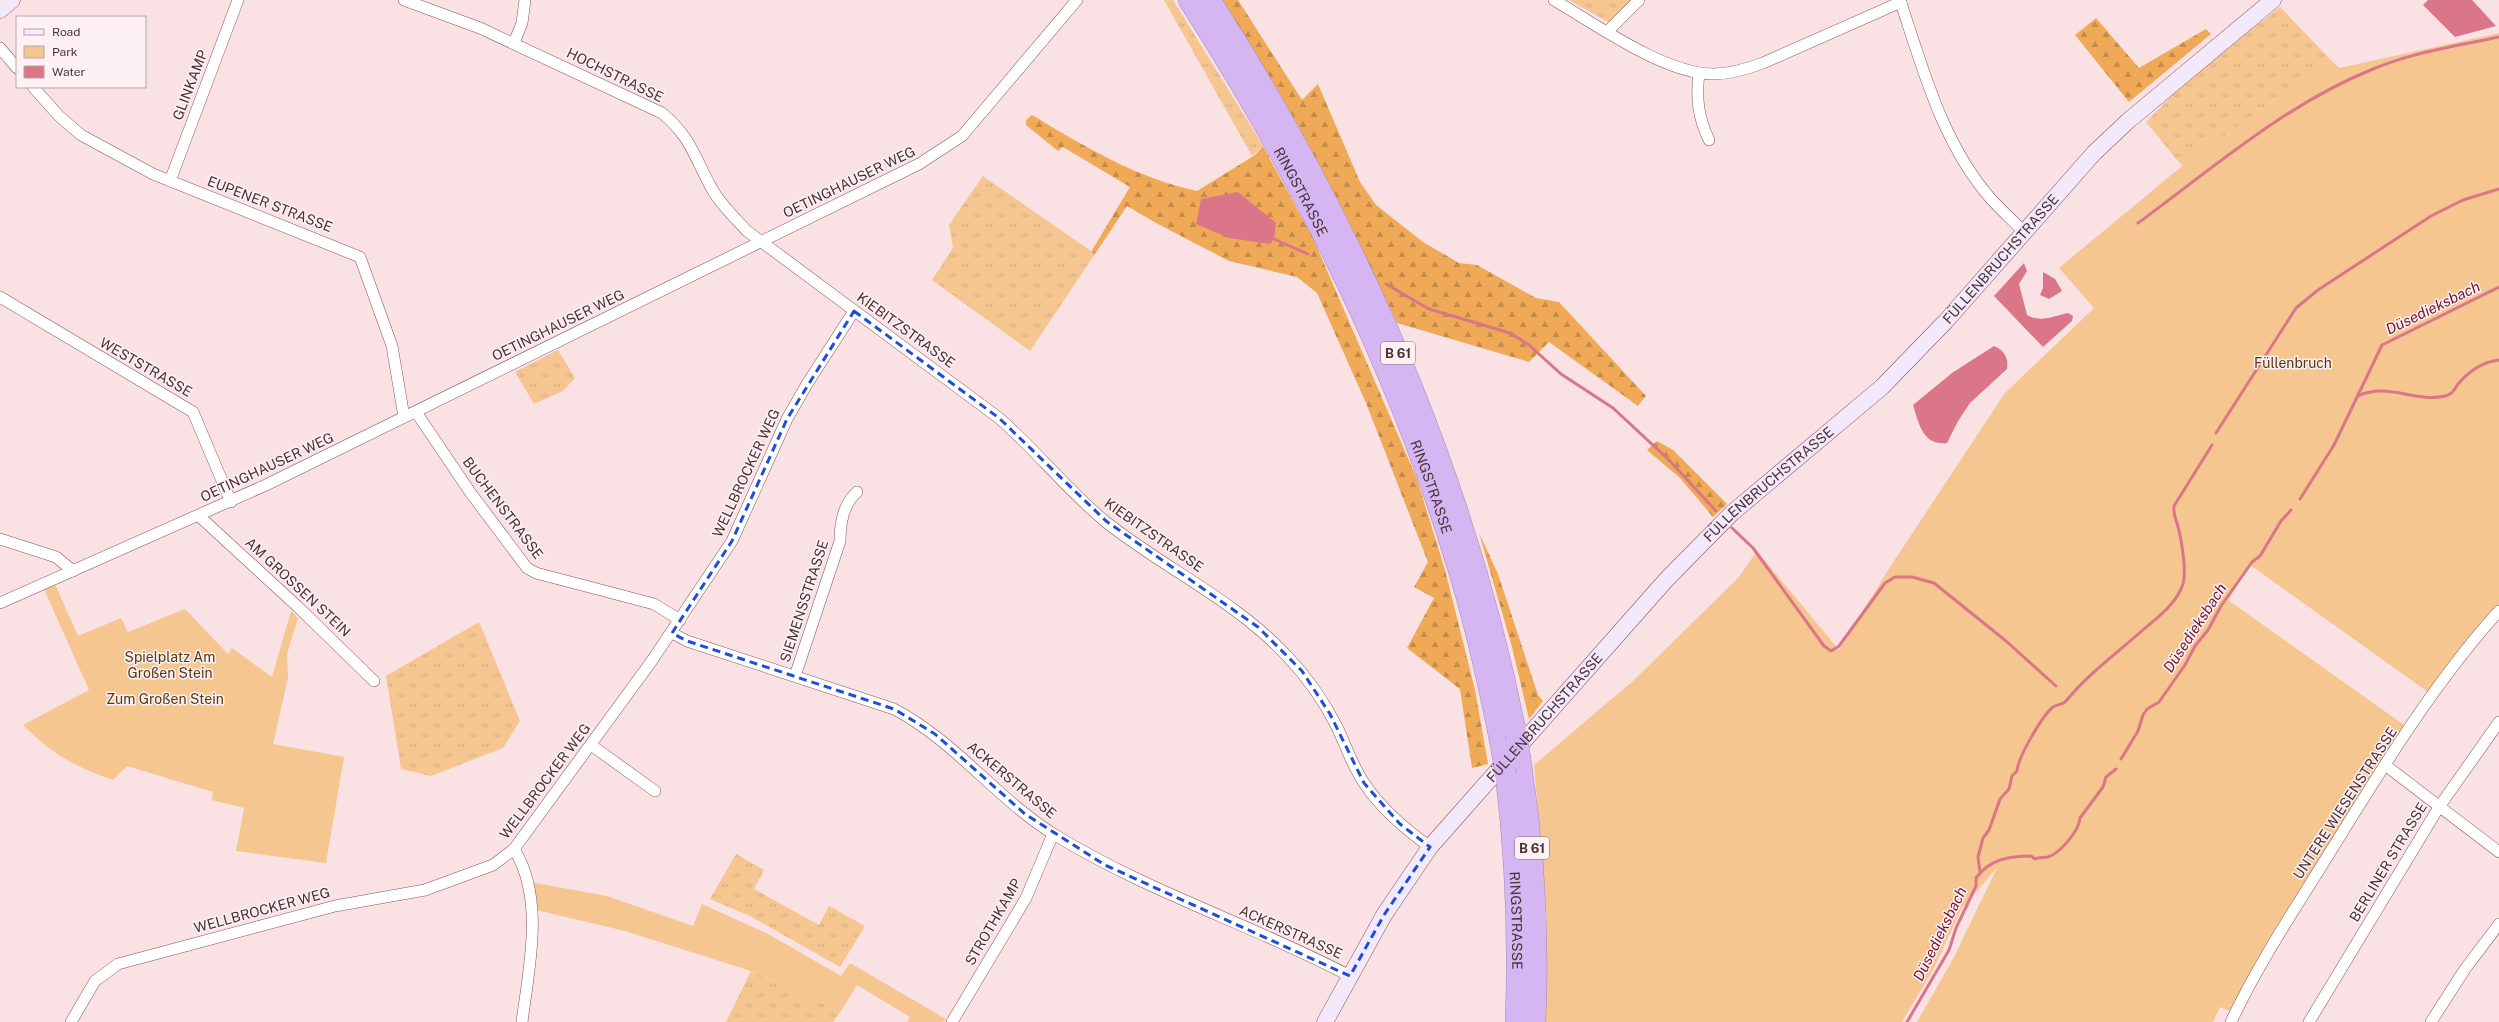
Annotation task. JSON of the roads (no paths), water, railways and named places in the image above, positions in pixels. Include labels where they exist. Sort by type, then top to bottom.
[{"type":"highway","name":"RINGSTRASSE","points":[[1190,0],[1254,105],[1308,202],[1365,320],[1425,467],[1453,551],[1488,683],[1511,754],[1534,870],[1537,938],[1535,1022]]},
{"type":"highway","name":"RINGSTRASSE","points":[[1210,0],[1241,49],[1318,183],[1358,264],[1405,369],[1446,476],[1475,563],[1498,646],[1516,734],[1506,775],[1512,824],[1518,937],[1516,1022]]},
{"type":"street","points":[[0,10],[12,0]]},
{"type":"street","name":"GLINKAMP","points":[[170,181],[238,0]]},
{"type":"street","name":"HOCHSTRASSE","points":[[404,0],[514,43],[662,113],[681,130],[689,141],[712,189],[729,213],[760,242]]},
{"type":"street","points":[[514,43],[522,23],[525,0]]},
{"type":"street","name":"OETINGHAUSER WEG","points":[[0,604],[231,502],[919,164],[944,150],[962,136],[981,115],[1077,0]]},
{"type":"street","points":[[1554,0],[1608,31],[1671,64],[1699,72],[1725,73],[1742,70],[1900,1],[1930,90],[1952,142],[1991,199],[2023,231]]},
{"type":"street","points":[[1608,31],[1639,0]]},
{"type":"street","name":"FÜLLENBRUCHSTRASSE","points":[[1325,1022],[1384,915],[1430,847],[1666,580],[1732,513],[1882,387],[1946,321],[2023,231],[2094,153],[2128,121],[2273,0]]},
{"type":"street","points":[[0,48],[16,67]]},
{"type":"street","points":[[1699,72],[1696,97],[1701,123],[1709,140]]},
{"type":"street","name":"EUPENER STRASSE","points":[[34,88],[59,116],[81,135],[170,181],[360,256],[392,346],[404,417]]},
{"type":"street","name":"KIEBITZSTRASSE","points":[[760,242],[999,418],[1025,440],[1077,496],[1106,521],[1258,627],[1311,684],[1337,728],[1349,756],[1364,783],[1400,824],[1430,847]]},
{"type":"street","name":"WESTSTRASSE","points":[[0,297],[191,410],[195,414],[231,502]]},
{"type":"street","name":"WELLBROCKER WEG","points":[[71,1022],[95,981],[118,964],[335,906],[425,890],[493,865],[514,849],[672,633],[732,541],[787,419],[807,384],[854,311]]},
{"type":"street","name":"BUCHENSTRASSE","points":[[416,412],[470,492],[527,568],[536,573],[654,604],[680,620]]},
{"type":"street","name":"SIEMENSSTRASSE","points":[[795,676],[840,541],[840,525],[848,500],[858,492]]},
{"type":"street","name":"AM GROSSEN STEIN","points":[[199,516],[297,606],[374,681]]},
{"type":"street","points":[[0,539],[56,557],[73,571]]},
{"type":"street","name":"UNTERE WIESENSTRASSE","points":[[2231,1022],[2285,925],[2385,765],[2467,648],[2499,611]]},
{"type":"street","name":"ACKERSTRASSE","points":[[672,633],[688,641],[887,707],[917,721],[935,734],[1015,805],[1054,834],[1105,865],[1138,882],[1350,976]]},
{"type":"street","name":"BERLINER STRASSE","points":[[2309,1022],[2439,807],[2499,722]]},
{"type":"street","points":[[591,745],[656,791]]},
{"type":"street","points":[[2385,765],[2499,852]]},
{"type":"street","name":"STROTHKAMP","points":[[952,1022],[1026,898],[1054,834]]},
{"type":"street","points":[[514,849],[525,873],[532,912],[528,977],[522,1022]]},
{"type":"street","points":[[2431,1022],[2465,969],[2499,924]]},
{"type":"water","points":[[2428,0],[2472,0],[2496,26],[2455,37],[2423,5]]},
{"type":"water","points":[[1238,192],[1276,223],[1274,239],[1270,244],[1229,238],[1196,224],[1201,199]]},
{"type":"water","points":[[2024,263],[2027,271],[2019,284],[2027,315],[2042,319],[2068,313],[2073,316],[2072,321],[2043,347],[1994,296]]},
{"type":"water","points":[[2043,272],[2055,279],[2062,291],[2049,299],[2040,295],[2043,288]]},
{"type":"water","points":[[1994,346],[2001,350],[2005,355],[2007,369],[1970,403],[1958,421],[1947,443],[1932,441],[1923,432],[1913,405],[1952,373]]},
{"type":"waterway","points":[[2138,223],[2251,138],[2310,100],[2341,83],[2388,63],[2404,58],[2499,37]]},
{"type":"waterway","points":[[2216,433],[2296,308],[2318,290],[2431,216],[2463,200],[2499,189]]},
{"type":"waterway","points":[[1274,239],[1308,254]]},
{"type":"waterway","points":[[1386,284],[1429,309],[1510,333],[1529,345],[1561,374],[1613,408],[1669,460],[1716,511]]},
{"type":"waterway","name":"Düsedieksbach","points":[[2300,499],[2334,445],[2382,345],[2499,287]]},
{"type":"waterway","points":[[2358,396],[2369,392],[2380,391],[2423,397],[2445,396],[2452,393],[2462,379],[2471,371],[2481,365],[2499,360]]},
{"type":"waterway","points":[[1980,872],[1978,857],[1983,838],[1989,830],[2000,799],[2009,789],[2012,776],[2017,771],[2018,765],[2031,737],[2043,719],[2053,707],[2065,702],[2093,673],[2161,614],[2172,603],[2180,591],[2184,578],[2184,562],[2180,536],[2174,513],[2174,506],[2212,445]]},
{"type":"waterway","name":"Düsedieksbach","points":[[2121,759],[2138,731],[2143,715],[2147,709],[2159,702],[2185,665],[2195,646],[2208,630],[2221,606],[2252,562],[2260,556],[2281,521],[2291,510]]},
{"type":"waterway","points":[[1732,528],[1753,548],[1824,646],[1831,651],[1839,646],[1885,583],[1895,577],[1912,577],[1934,583],[2006,641],[2056,686]]},
{"type":"waterway","name":"Düsedieksbach","points":[[1907,1022],[1949,950],[1956,928],[1976,886],[1976,878],[1987,867],[2000,860],[2023,856],[2031,856],[2035,859],[2053,855],[2073,835],[2080,818],[2103,787],[2106,777],[2116,769]]},
{"type":"park label","name":"Füllenbruch","points":[[2293,363]]},
{"type":"park label","name":"Spielplatz Am Großen Stein","points":[[170,666]]},
{"type":"park label","name":"Zum Großen Stein","points":[[165,699]]}]
